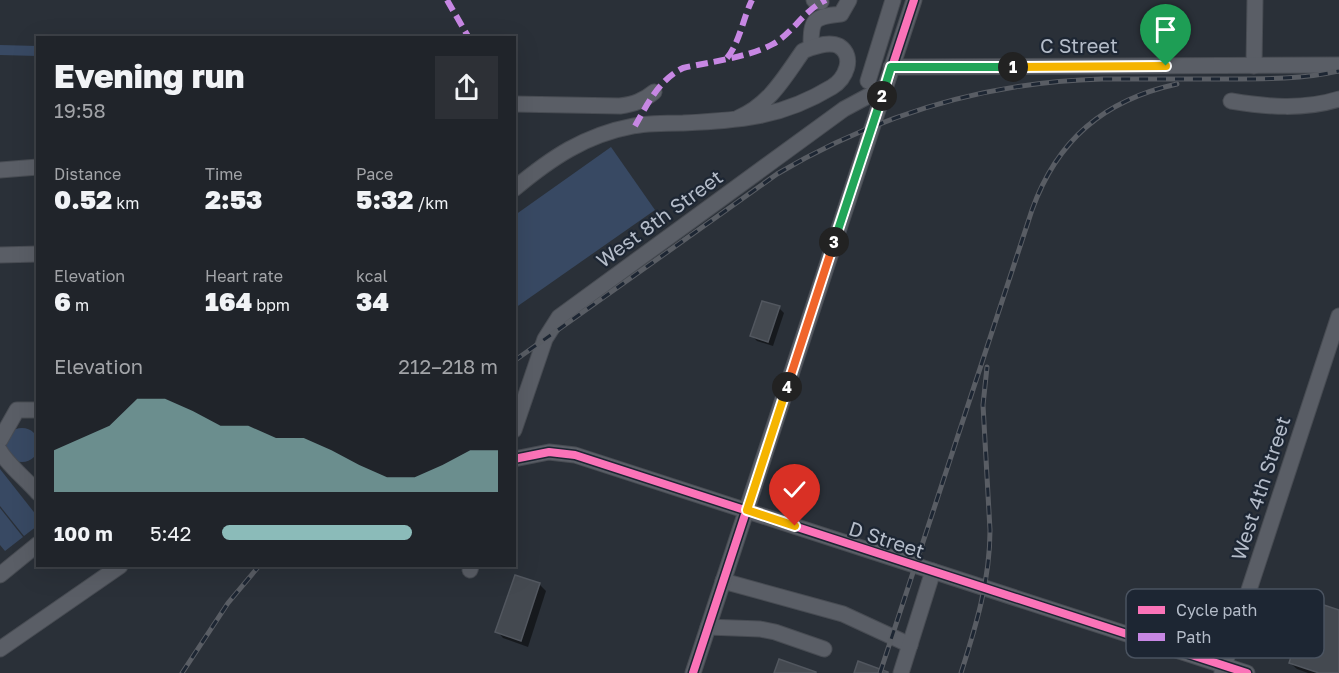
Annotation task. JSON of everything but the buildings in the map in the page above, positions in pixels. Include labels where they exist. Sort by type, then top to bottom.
[{"type":"street","points":[[811,47],[811,31],[815,20],[819,17],[841,14],[849,0]]},
{"type":"street","points":[[868,81],[893,0]]},
{"type":"street","points":[[693,673],[914,0]]},
{"type":"street","points":[[1254,66],[1255,0]]},
{"type":"street","points":[[516,187],[556,156],[573,146],[605,134],[634,126],[738,118],[768,115],[786,110],[839,82],[846,71],[848,62],[846,54],[839,46],[833,45],[811,47],[803,51],[762,105],[738,118]]},
{"type":"street","name":"C Street","points":[[891,67],[1339,65]]},
{"type":"street","name":"West 8th Street","points":[[516,424],[545,339],[559,317],[844,109],[885,87]]},
{"type":"street","points":[[516,104],[620,106],[644,100],[654,92]]},
{"type":"street","points":[[1231,101],[1286,107],[1326,103],[1339,99]]},
{"type":"street","points":[[0,170],[36,167]]},
{"type":"street","points":[[0,255],[36,254]]},
{"type":"street","name":"West 4th Street","points":[[1249,589],[1339,316]]},
{"type":"street","points":[[0,440],[17,411],[36,410]]},
{"type":"street","points":[[0,451],[36,491]]},
{"type":"street","name":"D Street","points":[[516,459],[549,452],[575,455],[1126,636]]},
{"type":"street","points":[[0,575],[36,546]]},
{"type":"street","points":[[0,650],[119,567]]},
{"type":"street","points":[[901,673],[933,571]]},
{"type":"street","points":[[723,581],[843,614],[910,645]]},
{"type":"street","points":[[708,627],[760,629],[824,649]]},
{"type":"street","name":"D Street","points":[[1190,658],[1223,669],[1247,673]]},
{"type":"water","points":[[611,147],[655,210],[516,307],[516,214]]},
{"type":"water","points":[[22,428],[34,433],[36,454],[34,457],[22,462],[10,457],[5,445],[10,433]]},
{"type":"water","points":[[0,469],[36,515],[36,527],[24,536],[0,506]]},
{"type":"water","points":[[0,508],[23,537],[5,551],[0,545]]},
{"type":"waterway","points":[[0,50],[36,51]]},
{"type":"railway","points":[[516,360],[777,174],[815,153],[893,119],[975,95],[1059,82],[1102,79],[1271,79],[1312,76],[1339,71]]},
{"type":"railway","points":[[880,673],[1042,185],[1070,144],[1086,127],[1106,112],[1151,91],[1177,84]]},
{"type":"railway","points":[[961,673],[981,603],[988,567],[990,530],[983,405],[987,367]]},
{"type":"railway","points":[[182,673],[228,603],[258,567]]},
{"type":"marked path","points":[[447,0],[468,36]]},
{"type":"marked path","points":[[727,58],[735,45],[752,0]]},
{"type":"marked path","points":[[635,126],[655,93],[675,73],[683,68],[764,49],[787,34],[811,10],[826,0]]},
{"type":"cycle path","points":[[693,673],[914,0]]},
{"type":"cycle path","points":[[516,459],[549,452],[575,455],[1126,634]]},
{"type":"cycle path","points":[[1201,658],[1247,673]]},
{"type":"route","points":[[795,526],[747,510],[891,67],[1166,66]]}]
